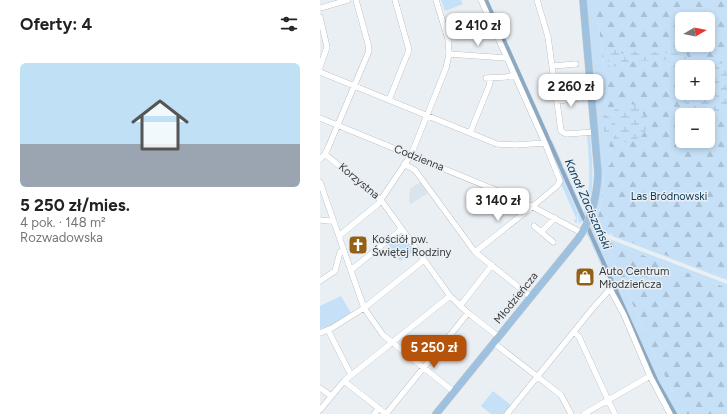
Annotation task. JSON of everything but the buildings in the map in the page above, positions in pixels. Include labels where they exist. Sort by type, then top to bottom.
[{"type":"main road","points":[[583,0],[598,182],[593,207],[585,227]]},
{"type":"main road","name":"Młodzieńcza","points":[[436,414],[531,297],[585,227]]},
{"type":"street","points":[[320,8],[348,0]]},
{"type":"street","points":[[320,159],[326,154],[369,47],[356,0]]},
{"type":"street","points":[[389,100],[409,50],[395,0]]},
{"type":"street","points":[[339,236],[382,200],[411,155],[446,68],[449,54],[448,39],[436,0]]},
{"type":"street","points":[[475,252],[559,185],[560,181],[545,143],[481,0]]},
{"type":"street","points":[[537,0],[548,38],[562,133],[595,132]]},
{"type":"street","points":[[320,17],[327,47],[320,67]]},
{"type":"street","points":[[449,54],[506,58]]},
{"type":"street","points":[[553,66],[576,64]]},
{"type":"street","points":[[320,72],[491,142],[504,145],[545,143]]},
{"type":"street","points":[[470,133],[489,86],[488,78],[514,75]]},
{"type":"street","points":[[557,101],[582,98]]},
{"type":"street","name":"Codzienna","points":[[320,118],[533,206],[555,218],[585,227]]},
{"type":"street","name":"Korzystna","points":[[326,154],[382,200],[450,296],[496,340],[561,395],[571,414]]},
{"type":"street","points":[[404,164],[415,170],[475,252],[531,297]]},
{"type":"street","points":[[320,182],[364,308],[383,335],[454,392]]},
{"type":"street","points":[[541,232],[555,218]]},
{"type":"street","points":[[320,220],[334,221]]},
{"type":"street","points":[[534,226],[553,242]]},
{"type":"street","points":[[351,270],[402,230]]},
{"type":"street","points":[[320,281],[334,272],[340,252],[344,251]]},
{"type":"street","points":[[320,333],[328,330],[364,308],[424,260]]},
{"type":"street","points":[[460,306],[492,266]]},
{"type":"street","points":[[507,414],[610,289],[624,316],[650,376],[670,414]]},
{"type":"street","points":[[320,410],[344,381],[450,296]]},
{"type":"street","points":[[344,381],[386,414],[468,313]]},
{"type":"street","points":[[328,330],[351,375]]},
{"type":"street","points":[[574,332],[579,336],[615,414]]},
{"type":"street","points":[[584,414],[650,376]]},
{"type":"street","points":[[320,388],[331,396]]},
{"type":"street","points":[[374,414],[378,408]]},
{"type":"shaded area","points":[[420,182],[428,193],[411,204],[409,201],[410,189]]},
{"type":"green space","points":[[441,0],[461,0],[463,4],[445,11]]},
{"type":"green space","points":[[482,0],[488,0],[550,137],[546,139],[543,134]]},
{"type":"green space","points":[[585,0],[591,0],[592,11],[599,25],[606,110],[617,117],[620,125],[610,142],[609,148],[611,164],[604,170],[603,193],[598,217],[600,223],[611,234],[610,235],[602,231],[594,215],[597,201]]},
{"type":"green space","name":"Las Bródnowski","points":[[591,0],[727,0],[727,72],[715,69],[715,60],[675,60],[675,100],[715,100],[715,90],[727,84],[727,278],[615,236],[602,226],[598,218],[603,193],[604,170],[611,164],[609,148],[610,142],[620,125],[617,117],[606,110],[599,25],[592,11]]},
{"type":"green space","points":[[617,49],[623,54],[637,51],[686,54],[689,59],[636,61],[609,68],[607,53]]},
{"type":"green space","points":[[727,63],[727,111],[715,115],[715,108],[687,108],[684,100],[715,100],[715,64]]},
{"type":"green space","points":[[632,104],[639,108],[643,114],[647,128],[641,137],[627,143],[613,138],[618,132],[620,125],[618,118],[611,113],[619,106]]},
{"type":"green space","points":[[605,115],[612,119],[615,124],[614,130],[609,137],[604,134],[603,116]]},
{"type":"green space","points":[[587,135],[590,135],[592,156],[591,195],[589,207],[585,217],[579,224],[577,211],[560,171],[565,169],[584,212],[587,202],[589,183]]},
{"type":"green space","points":[[552,140],[563,165],[559,167],[549,148],[548,141]]},
{"type":"green space","points":[[562,176],[577,212],[577,223],[574,222],[576,218],[562,186],[560,186]]},
{"type":"green space","points":[[593,223],[595,227],[593,229],[598,235],[604,238],[727,284],[727,288],[609,242],[607,246],[661,369],[686,414],[675,414],[659,384],[590,228]]},
{"type":"green space","points":[[589,229],[616,291],[613,292],[608,277],[606,277],[588,236],[586,235]]},
{"type":"green space","points":[[402,233],[414,251],[400,261],[388,244]]},
{"type":"green space","points":[[613,234],[727,278],[727,280],[612,236]]},
{"type":"green space","points":[[609,242],[727,288],[727,414],[686,414],[661,369],[608,248],[607,245]]},
{"type":"green space","points":[[341,296],[351,313],[328,327],[320,329],[320,306]]},
{"type":"green space","points":[[493,391],[511,405],[504,414],[491,414],[481,406]]},
{"type":"waterway","name":"Kanał Zaciszański","points":[[486,0],[657,382],[675,414]]},
{"type":"place","name":"Kościół pw. Świętej Rodziny","points":[[358,245]]},
{"type":"place","name":"Auto Centrum Młodzieńcza","points":[[585,277]]}]
